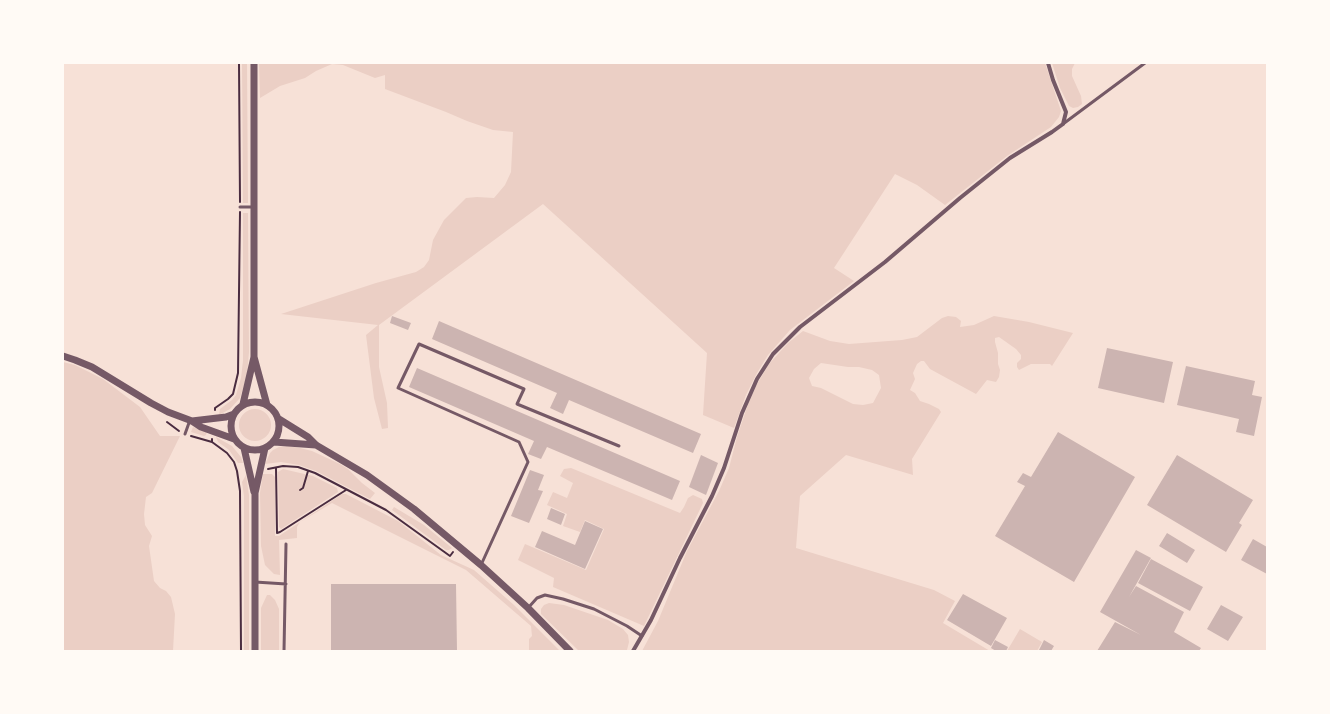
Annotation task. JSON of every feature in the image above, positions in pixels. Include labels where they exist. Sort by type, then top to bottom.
[{"type":"street","points":[[234,439],[230,424],[234,414],[243,404],[254,356],[254,63]]},
{"type":"street","points":[[633,651],[642,637],[712,496],[724,468],[742,413],[757,379],[773,354],[800,327],[885,262],[960,198],[1010,158],[1063,124],[1066,112],[1048,63]]},
{"type":"street","points":[[63,356],[92,367],[150,403],[168,412],[191,421],[201,427],[234,439],[244,448],[254,450],[265,448],[274,442],[278,433],[278,419],[274,411],[267,405],[255,402],[243,404]]},
{"type":"street","points":[[254,356],[267,405]]},
{"type":"street","points":[[191,421],[226,417],[234,414]]},
{"type":"street","points":[[278,419],[308,437],[316,445],[373,479],[414,509],[528,608],[570,651]]},
{"type":"street","points":[[274,442],[316,445]]},
{"type":"street","points":[[244,448],[255,493]]},
{"type":"street","points":[[255,651],[255,493],[265,448]]},
{"type":"lane","points":[[1063,124],[1145,63]]},
{"type":"lane","points":[[240,208],[254,208]]},
{"type":"lane","points":[[480,565],[528,462],[519,442],[398,388],[419,344],[524,389],[517,404],[619,446]]},
{"type":"lane","points":[[185,434],[191,421]]},
{"type":"lane","points":[[284,651],[286,544]]},
{"type":"lane","points":[[255,582],[286,584]]},
{"type":"lane","points":[[528,608],[537,598],[546,595],[563,599],[594,609],[627,626],[642,637]]},
{"type":"path","points":[[214,415],[215,408],[233,394],[238,373],[240,208],[239,63]]},
{"type":"path","points":[[213,434],[212,442],[227,453],[234,462],[240,491],[241,651]]},
{"type":"path","points":[[264,470],[283,466],[298,467],[386,510],[450,556],[458,546]]},
{"type":"path","points":[[276,468],[277,532],[280,532],[346,490]]},
{"type":"path","points":[[300,490],[303,488],[308,471]]},
{"type":"shaded area","points":[[242,63],[247,63],[248,203],[243,203]]},
{"type":"shaded area","points":[[259,63],[1045,63],[1061,111],[1059,117],[1051,127],[1007,156],[945,205],[917,185],[895,174],[834,268],[854,281],[790,330],[768,355],[746,395],[734,428],[703,415],[707,353],[543,204],[379,325],[379,367],[387,403],[388,428],[382,429],[374,398],[366,335],[378,325],[281,314],[376,283],[416,272],[424,267],[429,260],[433,240],[444,220],[466,198],[494,198],[505,185],[511,172],[513,132],[493,130],[385,89],[385,75],[375,78],[343,65],[332,64],[305,78],[280,86],[260,98]]},
{"type":"shaded area","points":[[1052,63],[1075,63],[1072,69],[1072,76],[1081,96],[1082,104],[1078,107],[1073,108],[1069,106],[1060,88]]},
{"type":"shaded area","points":[[243,213],[248,213],[249,352],[247,375],[240,398],[230,409],[219,415],[220,409],[236,395],[241,378],[243,361]]},
{"type":"shaded area","points":[[948,316],[956,317],[961,321],[960,327],[974,325],[994,316],[1029,322],[1073,333],[1052,366],[1050,364],[1031,364],[1019,370],[1017,363],[1021,359],[1021,355],[1016,349],[999,337],[995,338],[1000,370],[999,377],[996,382],[987,380],[976,394],[930,369],[924,361],[917,364],[913,373],[915,379],[910,390],[915,393],[920,401],[939,409],[941,412],[912,459],[913,475],[846,455],[800,496],[796,548],[934,590],[955,601],[943,623],[990,651],[642,651],[658,621],[687,551],[719,491],[729,468],[748,404],[757,384],[769,364],[788,343],[803,331],[830,341],[849,344],[902,340],[917,337],[942,318]],"holes":[[[821,363],[859,367],[872,370],[879,375],[881,388],[873,403],[863,405],[853,404],[821,388],[812,386],[809,378],[814,369]]]},
{"type":"shaded area","points":[[63,362],[75,365],[103,379],[140,407],[160,436],[180,436],[152,493],[146,497],[144,514],[145,525],[152,536],[149,546],[154,581],[171,597],[175,614],[173,651],[63,651]]},
{"type":"shaded area","points":[[255,409],[266,414],[271,425],[266,436],[255,441],[244,436],[239,425],[244,414]]},
{"type":"shaded area","points":[[193,427],[207,432],[206,435],[204,436],[191,432]]},
{"type":"shaded area","points":[[216,437],[232,446],[241,457],[243,463],[238,463],[229,450],[218,442]]},
{"type":"shaded area","points":[[287,446],[312,451],[340,464],[348,469],[375,493],[370,499],[316,471],[299,465],[281,462],[265,464],[273,450],[279,447]]},
{"type":"shaded area","points":[[571,468],[680,513],[688,498],[693,495],[702,499],[703,503],[644,626],[553,587],[554,578],[518,560],[525,544],[586,570],[604,529],[585,520],[580,532],[563,526],[567,514],[547,505],[553,492],[567,498],[573,483],[560,476],[564,469]]},
{"type":"shaded area","points":[[283,469],[313,476],[337,488],[338,492],[281,529],[279,527],[278,472]]},
{"type":"shaded area","points":[[263,474],[272,474],[275,477],[275,536],[279,536],[300,522],[297,527],[297,538],[279,540],[280,575],[274,574],[265,565],[261,546],[260,493]]},
{"type":"shaded area","points":[[246,475],[249,495],[249,651],[244,651],[244,496],[242,482]]},
{"type":"shaded area","points":[[342,494],[346,494],[398,521],[441,555],[474,570],[514,605],[560,651],[529,650],[529,639],[532,636],[531,626],[466,570],[332,503],[300,522]]},
{"type":"shaded area","points":[[394,507],[424,525],[452,548],[446,550],[392,510]]},
{"type":"shaded area","points":[[267,595],[270,595],[275,600],[279,609],[279,651],[261,651],[261,608]]},
{"type":"shaded area","points":[[549,603],[564,605],[608,620],[623,629],[628,635],[629,642],[627,650],[579,651],[541,614],[541,609],[544,605]]},
{"type":"shaded area","points":[[1020,629],[1042,642],[1037,651],[1007,651]]},
{"type":"building","points":[[392,316],[411,323],[408,330],[390,323]]},
{"type":"building","points":[[439,321],[701,434],[693,453],[569,400],[563,414],[550,408],[557,393],[432,339]]},
{"type":"building","points":[[1107,348],[1173,362],[1164,403],[1098,388]]},
{"type":"building","points":[[1186,366],[1255,381],[1252,395],[1262,397],[1254,436],[1236,432],[1239,419],[1177,405]]},
{"type":"building","points":[[417,368],[680,481],[672,500],[547,447],[541,459],[528,454],[534,441],[409,387]]},
{"type":"building","points":[[1058,432],[1135,477],[1074,582],[995,536],[1025,486],[1017,482],[1023,473],[1031,477]]},
{"type":"building","points":[[701,455],[718,463],[706,495],[689,487]]},
{"type":"building","points":[[1177,455],[1253,500],[1239,523],[1242,525],[1226,552],[1147,505]]},
{"type":"building","points":[[530,470],[544,475],[538,490],[543,491],[529,523],[511,516]]},
{"type":"building","points":[[551,508],[565,514],[561,525],[547,519]]},
{"type":"building","points":[[585,521],[603,529],[585,569],[535,547],[542,531],[575,545]]},
{"type":"building","points":[[1167,533],[1195,550],[1187,563],[1159,546]]},
{"type":"building","points":[[1253,539],[1267,547],[1267,574],[1241,560]]},
{"type":"building","points":[[1136,550],[1151,558],[1129,597],[1136,586],[1184,612],[1174,632],[1201,648],[1199,651],[1097,651],[1115,622],[1141,635],[1100,612]]},
{"type":"building","points":[[1151,559],[1203,587],[1190,611],[1138,583]]},
{"type":"building","points":[[331,584],[456,584],[457,651],[331,651]]},
{"type":"building","points":[[963,594],[1007,618],[991,646],[947,620]]},
{"type":"building","points":[[1221,605],[1243,617],[1228,641],[1207,629]]},
{"type":"building","points":[[995,640],[1008,647],[1006,651],[996,651],[991,648]]},
{"type":"building","points":[[1044,640],[1054,646],[1051,651],[1039,650]]}]
